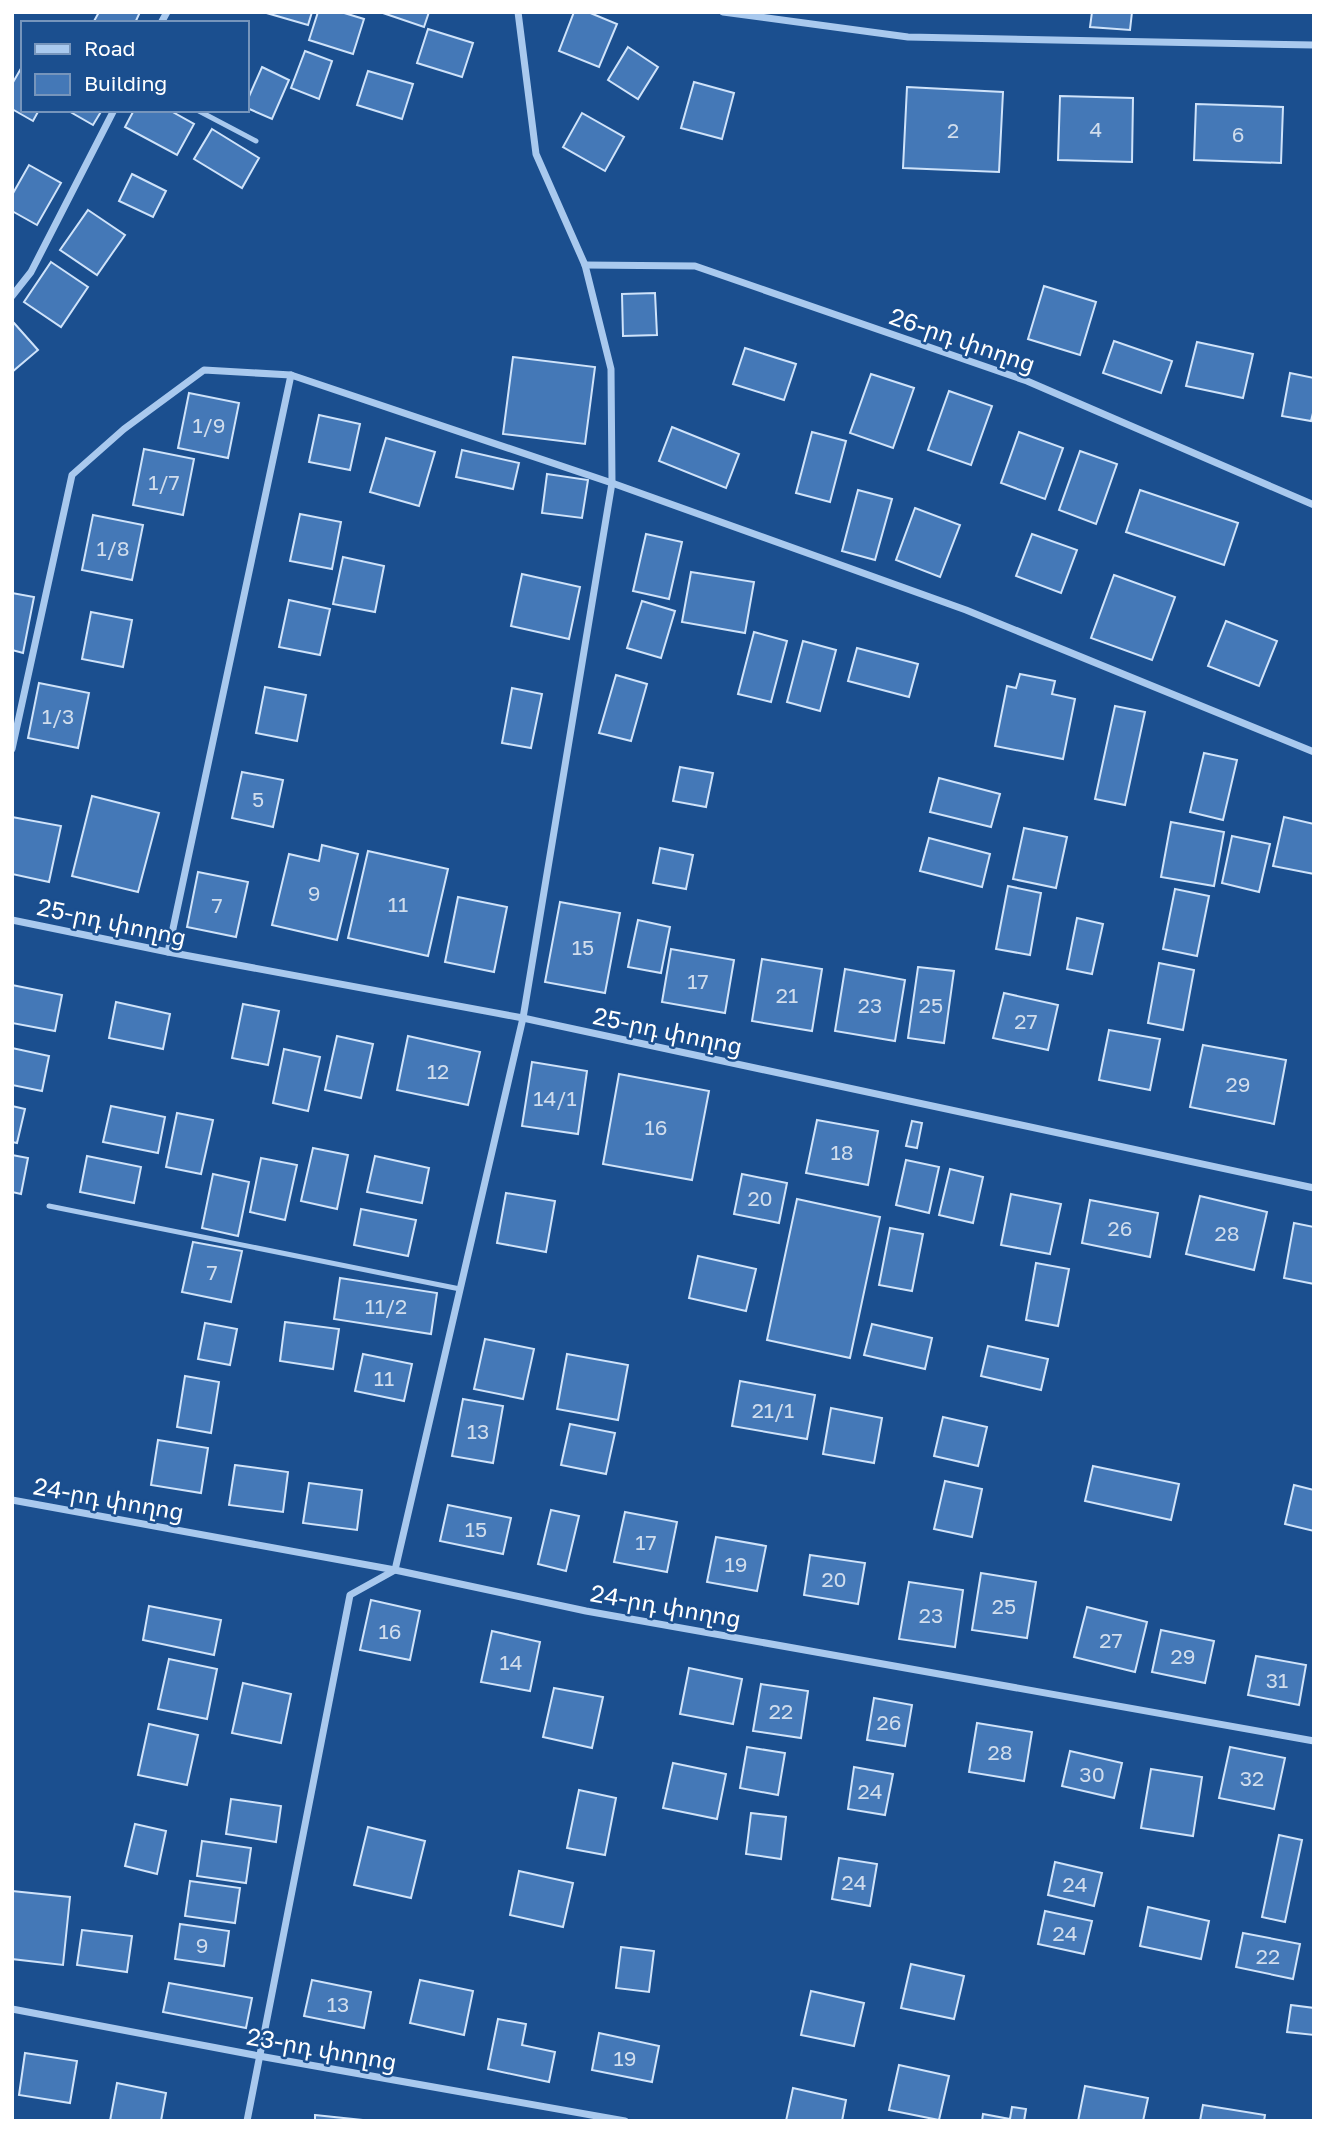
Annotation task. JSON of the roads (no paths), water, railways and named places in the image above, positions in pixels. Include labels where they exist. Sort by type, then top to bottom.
[{"type":"street","points":[[247,2121],[350,1595],[395,1570],[523,1018],[611,482],[611,369],[585,265],[536,154],[518,12]]},
{"type":"street","points":[[723,12],[908,37],[1314,45]]},
{"type":"street","points":[[12,296],[31,272],[113,112]]},
{"type":"street","name":"26-րդ փողոց","points":[[585,265],[695,266],[1027,381],[1314,505]]},
{"type":"street","points":[[12,749],[72,475],[124,429],[204,370],[290,374],[611,482],[965,610],[1314,752]]},
{"type":"street","points":[[168,952],[290,374]]},
{"type":"street","name":"25-րդ փողոց","points":[[12,920],[523,1018],[1314,1188]]},
{"type":"street","name":"24-րդ փողոց","points":[[12,1500],[395,1570],[586,1611],[1314,1741]]},
{"type":"street","name":"23-րդ փողոց","points":[[12,2009],[625,2121]]},
{"type":"lane","points":[[201,112],[256,141]]},
{"type":"lane","points":[[49,1206],[460,1289]]}]
